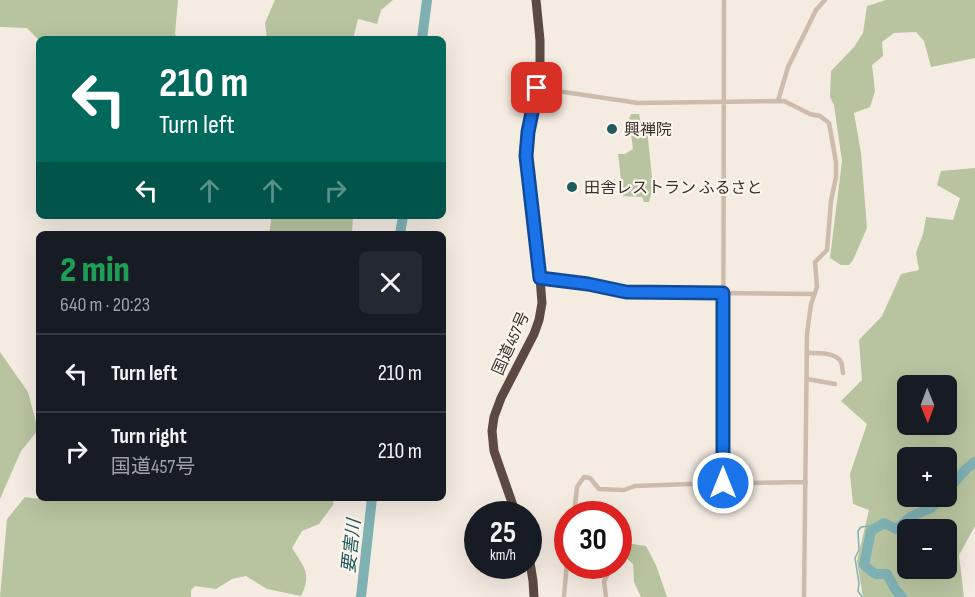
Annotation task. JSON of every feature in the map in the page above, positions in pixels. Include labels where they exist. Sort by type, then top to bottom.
[{"type":"highway","name":"国道457号","points":[[511,501],[494,451],[492,432],[494,417],[501,398],[534,334],[542,303],[526,156],[540,63],[536,0]]},
{"type":"highway","points":[[533,579],[534,597]]},
{"type":"street","points":[[723,483],[724,0]]},
{"type":"street","points":[[778,101],[788,67],[816,10],[825,0]]},
{"type":"street","points":[[537,88],[638,103],[784,101],[810,114],[820,116],[829,123],[836,162],[836,177],[831,201],[827,250],[815,262],[817,287],[808,322],[804,597]]},
{"type":"street","points":[[540,278],[626,292],[814,294]]},
{"type":"street","points":[[807,352],[835,357],[842,363],[843,373]]},
{"type":"street","points":[[807,379],[835,384]]},
{"type":"street","points":[[575,501],[577,487],[584,477],[590,478],[599,489],[611,490],[624,490],[635,486],[806,482]]},
{"type":"street","points":[[564,597],[566,579]]},
{"type":"street","points":[[606,579],[606,597]]},
{"type":"green space","points":[[0,0],[178,0],[176,36],[36,37],[27,28],[0,27]]},
{"type":"green space","points":[[275,0],[393,0],[381,10],[377,24],[358,19],[354,36],[267,36],[265,23]]},
{"type":"green space","points":[[886,0],[975,0],[975,58],[931,67],[924,41],[916,32],[894,33],[882,42],[883,56],[872,65],[875,91],[870,107],[854,113],[861,153],[867,228],[853,260],[849,265],[841,265],[830,258],[842,161],[834,105],[830,97],[831,71],[854,47],[863,33],[867,6]]},
{"type":"green space","points":[[631,114],[639,114],[641,124],[644,129],[647,129],[653,187],[649,202],[644,202],[642,197],[623,196],[618,154],[625,154],[633,149],[629,119]]},
{"type":"green space","points":[[975,168],[975,526],[959,555],[964,597],[863,597],[857,561],[869,510],[853,504],[850,474],[867,424],[841,401],[862,380],[859,340],[882,316],[901,274],[919,270],[916,253],[926,217],[953,220],[960,198],[937,185],[941,171]]},
{"type":"green space","points":[[271,219],[353,219],[352,231],[270,231]]},
{"type":"green space","points":[[0,352],[28,392],[36,422],[36,432],[21,451],[0,499]]},
{"type":"green space","points":[[25,497],[36,499],[36,501],[334,501],[319,524],[302,531],[292,548],[306,576],[301,596],[267,589],[246,576],[232,579],[216,589],[195,586],[191,590],[191,597],[0,597],[7,519]]},
{"type":"green space","points":[[632,544],[646,546],[656,565],[667,597],[641,597],[634,582]]},
{"type":"waterway","name":"要害川","points":[[422,36],[427,0]]},
{"type":"waterway","name":"要害川","points":[[400,231],[402,219]]},
{"type":"waterway","points":[[957,479],[975,462]]},
{"type":"waterway","name":"要害川","points":[[361,597],[372,501]]},
{"type":"waterway","points":[[902,597],[887,574],[875,574],[864,565],[871,531],[884,523],[896,529],[912,516],[932,507]]},
{"type":"waterway","points":[[862,597],[858,591],[855,558],[859,550],[858,531],[861,527],[881,525]]},
{"type":"place","name":"興禅院","points":[[612,129]]},
{"type":"place","name":"田舎レストラン ふるさと","points":[[572,187]]},
{"type":"route","points":[[537,88],[528,132],[526,156],[540,278],[626,292],[723,293],[723,483]]}]
